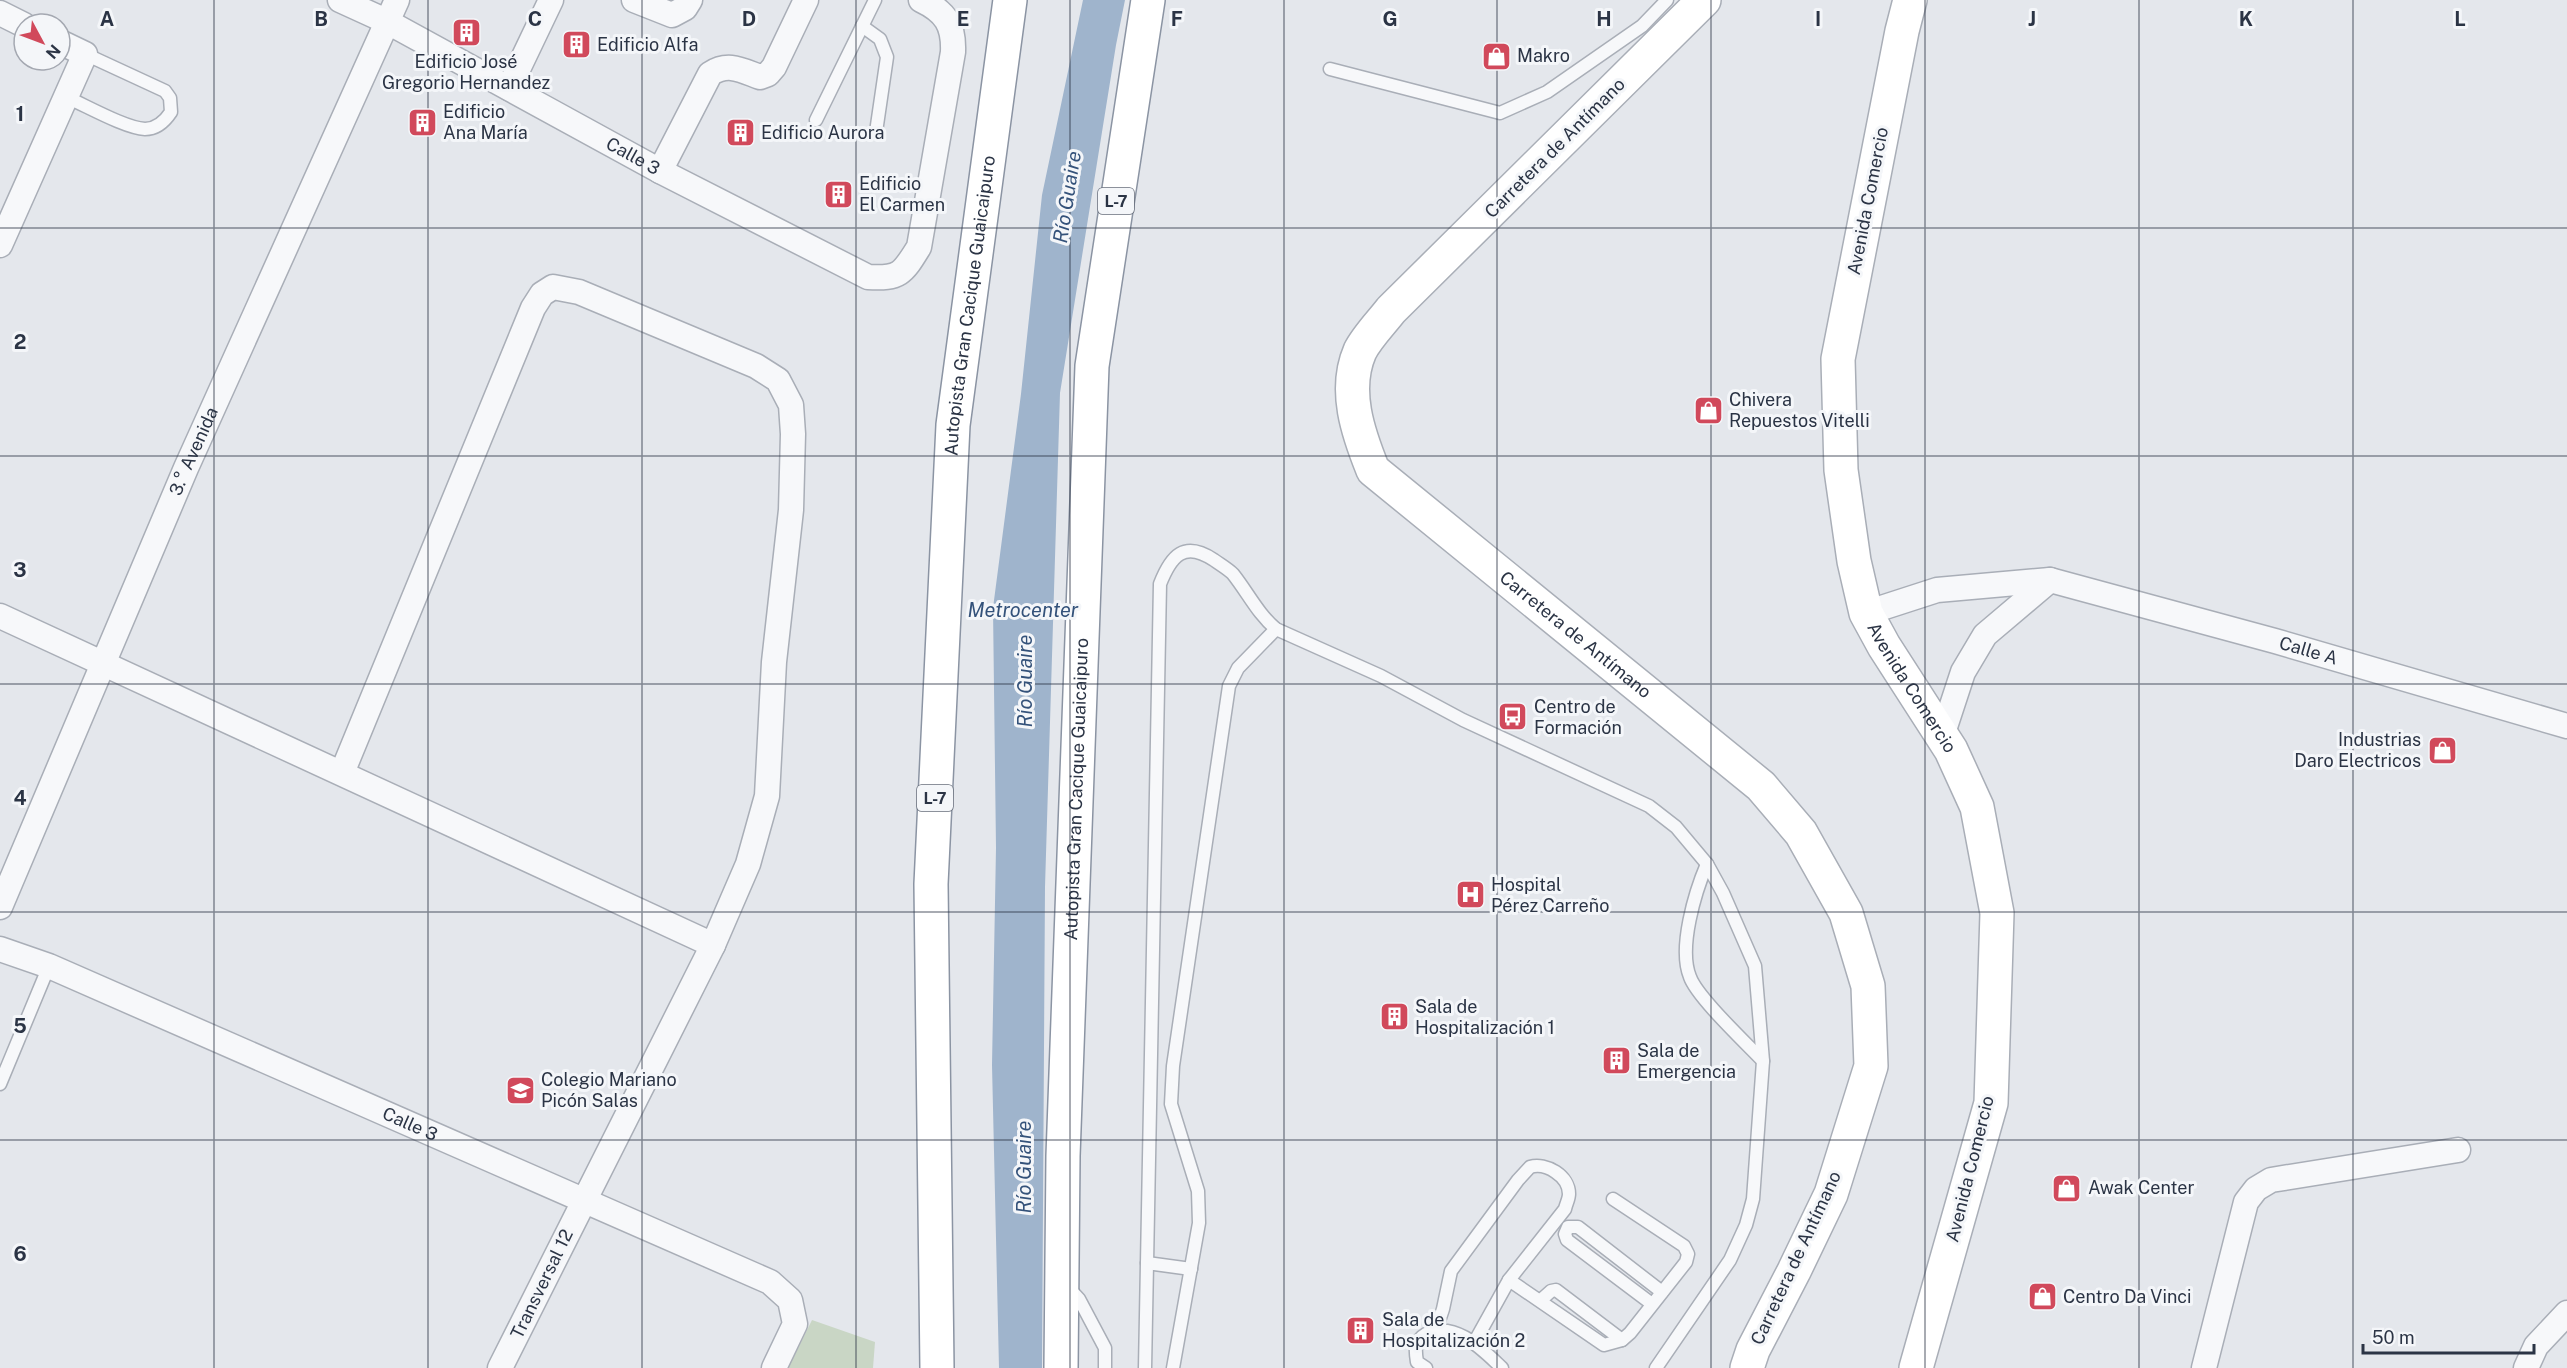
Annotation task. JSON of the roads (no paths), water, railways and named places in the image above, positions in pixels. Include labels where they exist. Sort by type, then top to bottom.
[{"type":"main road","name":"Autopista Gran Cacique Guaicaipuro","points":[[937,1368],[931,884],[953,425],[1010,0]]},
{"type":"main road","name":"Autopista Gran Cacique Guaicaipuro","points":[[1061,1368],[1063,1156],[1092,366],[1148,0]]},
{"type":"main road","name":"Carretera de Antímano","points":[[1704,0],[1391,310],[1361,351],[1351,384],[1362,442],[1373,470],[1761,786],[1801,834],[1846,913],[1868,986],[1871,1066],[1831,1194],[1753,1350],[1747,1368]]},
{"type":"main road","name":"Avenida Comercio","points":[[1910,0],[1899,43],[1838,359],[1841,470],[1854,561],[1866,613],[1884,646],[1951,750],[1977,807],[1997,913],[1990,1103],[1916,1368]]},
{"type":"street","name":"Calle 3","points":[[340,0],[391,11],[509,88],[660,171],[868,277],[888,278],[906,269],[919,247],[954,35],[949,21],[930,4],[921,0]]},
{"type":"street","points":[[509,88],[550,0]]},
{"type":"street","points":[[634,0],[672,15],[685,8],[690,0]]},
{"type":"street","points":[[660,171],[710,74],[719,68],[731,66],[760,77],[768,74],[774,67],[806,0]]},
{"type":"street","name":"3.° Avenida","points":[[0,907],[186,468],[391,11]]},
{"type":"street","points":[[0,245],[85,54],[72,48]]},
{"type":"street","name":"Transversal 12","points":[[342,772],[529,319],[542,294],[553,287],[579,292],[756,366],[778,380],[791,405],[791,510],[774,662],[767,796],[748,864],[713,945],[500,1368]]},
{"type":"street","points":[[1942,736],[1963,672],[1985,635],[2050,580]]},
{"type":"street","name":"Calle A","points":[[1866,613],[1937,590],[2050,580],[2275,641],[2567,726]]},
{"type":"street","points":[[0,616],[713,945]]},
{"type":"street","name":"Calle 3","points":[[0,949],[50,966],[770,1282],[790,1300],[795,1324],[774,1368]]},
{"type":"street","points":[[2204,1368],[2246,1202],[2256,1189],[2271,1180],[2458,1150]]},
{"type":"street","points":[[2526,1368],[2536,1346],[2567,1313]]},
{"type":"lane","points":[[816,120],[875,0]]},
{"type":"lane","points":[[1330,69],[1500,113],[1547,92],[1642,26],[1667,0]]},
{"type":"lane","points":[[862,26],[880,39],[887,57],[876,132]]},
{"type":"lane","points":[[66,97],[132,126],[145,129],[160,125],[171,112],[170,98],[165,91],[85,54]]},
{"type":"lane","points":[[1145,1368],[1160,584],[1167,566],[1178,554],[1191,551],[1203,553],[1231,572],[1264,619],[1276,629],[1381,676],[1463,720],[1649,806],[1676,827],[1707,864],[1723,893],[1755,966],[1763,1061],[1753,1198],[1746,1225],[1730,1260],[1656,1368]]},
{"type":"lane","points":[[1173,1368],[1199,1223],[1198,1191],[1171,1104],[1173,1066],[1229,686],[1238,669],[1276,629]]},
{"type":"lane","points":[[1707,864],[1693,897],[1687,962],[1690,978],[1705,998],[1763,1061]]},
{"type":"lane","points":[[0,1084],[50,966]]},
{"type":"lane","points":[[1436,1330],[1451,1271],[1530,1167],[1544,1166],[1563,1180],[1569,1197],[1564,1209],[1509,1280],[1474,1343]]},
{"type":"lane","points":[[1509,1280],[1604,1345],[1622,1340],[1686,1262],[1688,1254],[1684,1246],[1613,1199]]},
{"type":"lane","points":[[1652,1304],[1568,1240],[1565,1234],[1568,1227],[1578,1227],[1662,1292]]},
{"type":"lane","points":[[1147,1263],[1191,1269]]},
{"type":"lane","points":[[1062,1281],[1079,1299],[1105,1348],[1105,1368]]},
{"type":"lane","points":[[1426,1368],[1417,1362],[1415,1347],[1420,1338],[1436,1330],[1451,1332],[1474,1343],[1502,1368]]},
{"type":"water","name":"Metrocenter","points":[[1083,0],[1125,0],[1060,393],[1045,887],[1042,1368],[999,1368],[992,1065],[996,848],[993,608],[1021,394],[1042,195]]},
{"type":"place","name":"Edificio José Gregorio Hernandez","points":[[466,33]]},
{"type":"place","name":"Edificio Alfa","points":[[576,45]]},
{"type":"place","name":"Makro","points":[[1496,56]]},
{"type":"place","name":"Edificio Ana María","points":[[422,122]]},
{"type":"place","name":"Edificio Aurora","points":[[740,133]]},
{"type":"place","name":"Edificio El Carmen","points":[[838,194]]},
{"type":"place","name":"Chivera Repuestos Vitelli","points":[[1708,410]]},
{"type":"place","name":"Centro de Formación","points":[[1513,717]]},
{"type":"place","name":"Industrias Daro Electricos","points":[[2442,750]]},
{"type":"place","name":"Hospital Pérez Carreño","points":[[1470,895]]},
{"type":"place","name":"Sala de Hospitalización 1","points":[[1394,1017]]},
{"type":"place","name":"Sala de Emergencia","points":[[1616,1061]]},
{"type":"place","name":"Colegio Mariano Picón Salas","points":[[520,1090]]},
{"type":"place","name":"Awak Center","points":[[2067,1188]]},
{"type":"place","name":"Centro Da Vinci","points":[[2042,1297]]},
{"type":"place","name":"Sala de Hospitalización 2","points":[[1361,1330]]},
{"type":"water label","name":"Río Guaire","points":[[1067,197]]},
{"type":"water label","name":"Río Guaire","points":[[1025,681]]},
{"type":"water label","name":"Río Guaire","points":[[1024,1167]]}]
